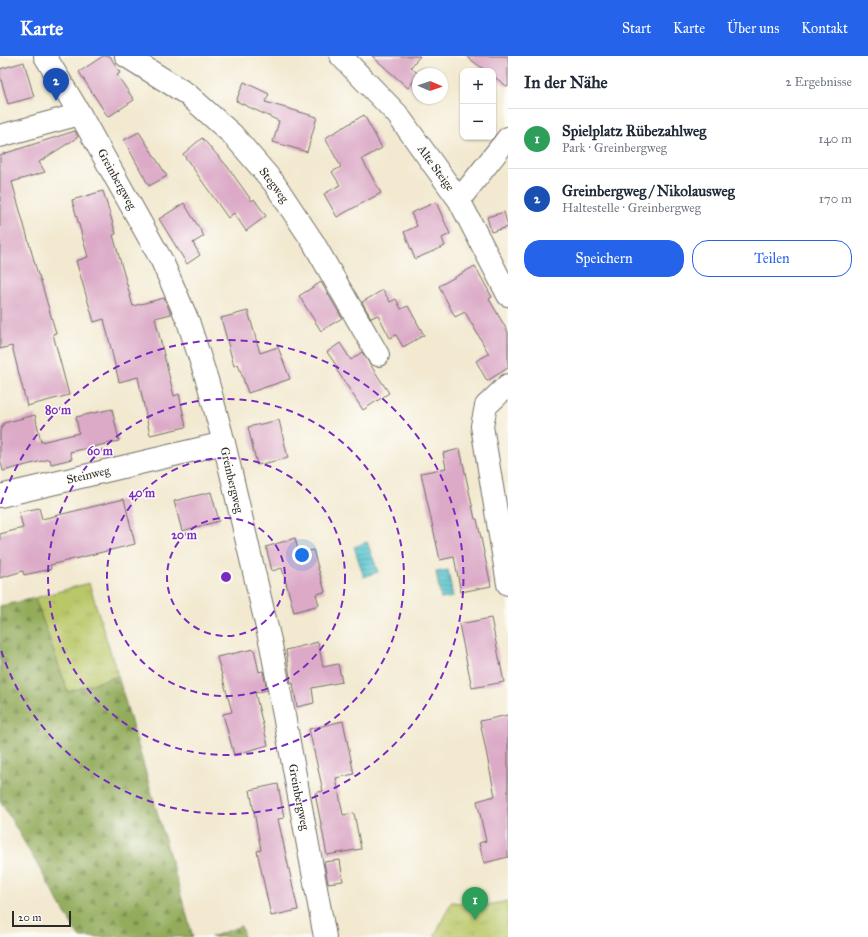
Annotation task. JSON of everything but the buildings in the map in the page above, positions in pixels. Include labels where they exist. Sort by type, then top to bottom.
[{"type":"street","name":"Greinbergweg","points":[[45,56],[80,114],[162,260],[188,321],[208,383],[224,443],[271,645],[325,937]]},
{"type":"street","name":"Stegweg","points":[[126,56],[187,94],[233,135],[274,183],[314,242],[378,355]]},
{"type":"street","name":"Alte Steige","points":[[341,56],[397,114],[459,200],[508,295]]},
{"type":"street","points":[[0,136],[80,114]]},
{"type":"street","points":[[459,200],[508,138]]},
{"type":"street","points":[[508,385],[486,406],[482,426],[508,584]]},
{"type":"street","name":"Steinweg","points":[[0,496],[224,443]]},
{"type":"green space","points":[[89,583],[118,676],[68,692],[35,598]]},
{"type":"green space","points":[[35,598],[68,692],[118,676],[193,937],[79,937],[0,800],[0,606]]},
{"type":"green space","points":[[508,901],[508,937],[435,937],[451,902],[487,905]]},
{"type":"green space","points":[[241,926],[244,937],[211,937]]},
{"type":"water","points":[[367,542],[378,572],[364,577],[354,547]]},
{"type":"water","points":[[448,570],[453,597],[441,599],[436,572]]},
{"type":"place","name":"Greinbergweg / Nikolausweg","points":[[56,101]]},
{"type":"place","name":"Spielplatz Rübezahlweg","points":[[475,920]]}]
